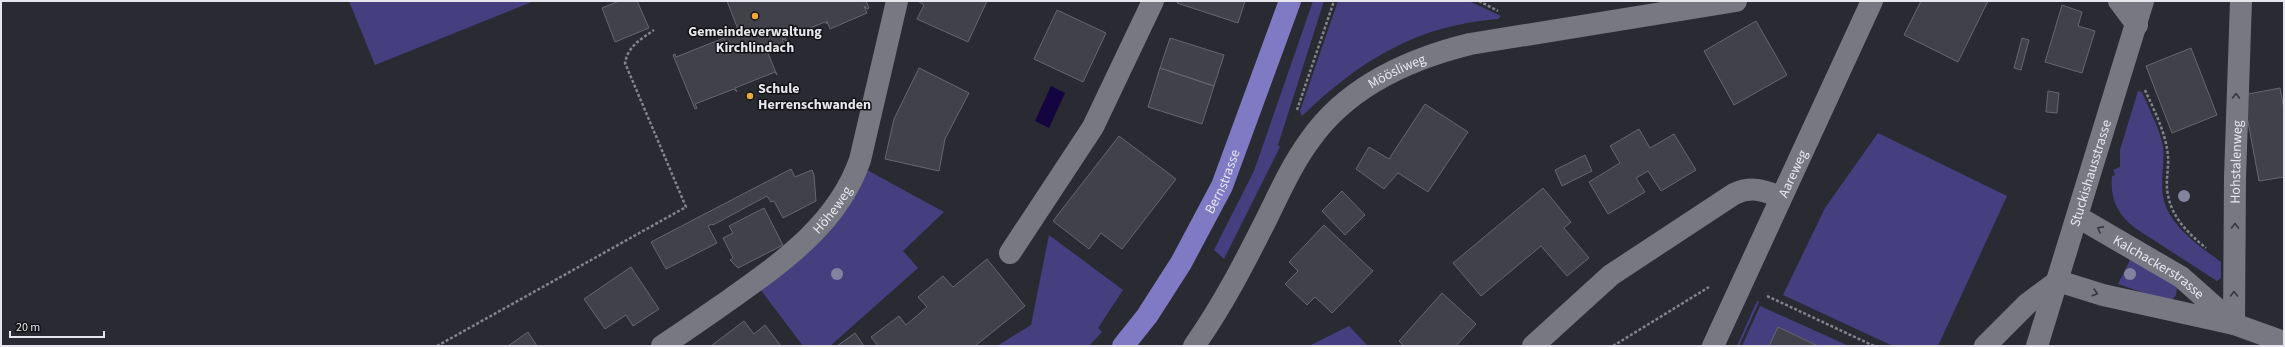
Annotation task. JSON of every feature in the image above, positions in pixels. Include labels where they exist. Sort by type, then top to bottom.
[{"type":"main road","name":"Bernstrasse","points":[[1123,346],[1146,316],[1181,263],[1222,186],[1290,1]]},
{"type":"street","name":"Höheweg","points":[[662,346],[787,258],[819,228],[838,203],[855,174],[860,160],[897,1]]},
{"type":"street","points":[[1010,253],[1093,127],[1153,1]]},
{"type":"street","name":"Möösliweg","points":[[1194,346],[1210,323],[1235,280],[1290,172],[1310,140],[1346,101],[1375,81],[1405,64],[1433,53],[1470,44],[1736,1]]},
{"type":"street","name":"Aareweg","points":[[1713,346],[1780,197],[1852,47],[1872,1]]},
{"type":"street","points":[[2119,1],[2137,26]]},
{"type":"street","name":"Stuckishausstrasse","points":[[2037,346],[2122,76],[2144,1]]},
{"type":"street","name":"Hohstalenweg","points":[[2234,324],[2237,61],[2241,1]]},
{"type":"street","points":[[1533,346],[1611,275],[1734,194],[1742,190],[1755,189],[1780,197]]},
{"type":"street","name":"Kalchackerstrasse","points":[[2078,217],[2181,277],[2234,324]]},
{"type":"street","points":[[1985,346],[2027,304],[2058,281]]},
{"type":"street","name":"Kalchackerstrasse","points":[[2058,281],[2103,295],[2234,324],[2284,342]]},
{"type":"path","points":[[1296,118],[1297,110],[1334,1]]},
{"type":"path","points":[[1479,1],[1504,14]]},
{"type":"path","points":[[437,346],[686,207],[625,63],[627,54],[631,47],[654,30]]},
{"type":"path","points":[[2122,76],[2142,84],[2164,137],[2168,156],[2168,195],[2173,213],[2197,241],[2210,251],[2234,265]]},
{"type":"path","points":[[1613,346],[1722,279],[1727,278],[1874,346]]},
{"type":"shaded area","points":[[349,1],[534,1],[375,65]]},
{"type":"shaded area","points":[[1313,1],[1324,1],[1278,145],[1280,147],[1224,259],[1214,250],[1254,171]]},
{"type":"shaded area","points":[[1338,1],[1469,1],[1501,16],[1498,19],[1441,29],[1415,38],[1391,49],[1345,78],[1302,116],[1300,111]]},
{"type":"shaded area","points":[[1051,86],[1065,93],[1049,128],[1035,121]]},
{"type":"shaded area","points":[[2138,91],[2142,92],[2162,140],[2162,190],[2166,207],[2178,225],[2194,242],[2221,262],[2221,278],[2217,281],[2135,228],[2119,211],[2116,205],[2112,192],[2112,176],[2115,175],[2113,170],[2120,167],[2120,150]]},
{"type":"shaded area","points":[[1878,133],[2007,196],[1938,346],[1893,346],[1783,295],[1825,208]]},
{"type":"shaded area","points":[[867,170],[944,212],[903,251],[918,268],[830,346],[803,346],[760,289]]},
{"type":"shaded area","points":[[1049,235],[1123,290],[1098,328],[1102,332],[1089,346],[997,346],[1031,325]]},
{"type":"shaded area","points":[[2131,258],[2174,284],[2177,289],[2176,295],[2173,299],[2161,299],[2118,284]]},
{"type":"shaded area","points":[[1757,301],[1759,302],[1739,346],[1737,346]]},
{"type":"shaded area","points":[[1760,306],[1849,346],[1818,346],[1778,327],[1769,346],[1742,346]]},
{"type":"shaded area","points":[[1349,326],[1368,346],[1309,346]]},
{"type":"building","points":[[619,1],[637,1],[649,28],[615,42],[602,8]]},
{"type":"building","points":[[727,1],[866,1],[869,8],[867,9],[864,6],[867,13],[830,29],[827,21],[827,24],[825,22],[785,38],[787,41],[782,39],[784,45],[770,51],[768,45],[765,46],[777,75],[775,72],[735,88],[737,92],[734,89],[695,104],[697,108],[695,109],[673,55],[675,54],[676,57],[739,32]]},
{"type":"building","points":[[918,1],[987,1],[968,42],[917,19],[924,5]]},
{"type":"building","points":[[1178,1],[1245,1],[1238,23],[1177,3]]},
{"type":"building","points":[[1921,1],[1988,1],[1958,62],[1904,35]]},
{"type":"building","points":[[2062,5],[2082,12],[2078,26],[2095,31],[2082,73],[2045,62]]},
{"type":"building","points":[[1057,10],[1106,33],[1083,82],[1034,59]]},
{"type":"building","points":[[1756,21],[1787,75],[1734,105],[1704,51]]},
{"type":"building","points":[[1170,38],[1224,55],[1214,86],[1160,68]]},
{"type":"building","points":[[2022,38],[2029,40],[2021,70],[2014,68]]},
{"type":"building","points":[[2191,48],[2217,115],[2172,133],[2146,66]]},
{"type":"building","points":[[919,68],[969,93],[945,139],[939,171],[885,159],[894,119]]},
{"type":"building","points":[[1160,68],[1214,86],[1202,124],[1148,107]]},
{"type":"building","points":[[2280,88],[2284,109],[2284,177],[2259,181],[2243,95]]},
{"type":"building","points":[[2048,91],[2059,93],[2057,113],[2046,112]]},
{"type":"building","points":[[1425,104],[1468,132],[1428,192],[1398,173],[1384,189],[1356,169],[1369,147],[1389,159]]},
{"type":"building","points":[[1639,129],[1650,148],[1674,134],[1696,170],[1661,191],[1648,171],[1636,178],[1645,192],[1608,214],[1589,182],[1620,163],[1610,146]]},
{"type":"building","points":[[1119,136],[1176,179],[1122,249],[1101,233],[1089,249],[1053,221]]},
{"type":"building","points":[[1585,155],[1592,171],[1562,186],[1555,170]]},
{"type":"building","points":[[791,169],[795,177],[812,170],[814,175],[816,201],[783,218],[774,201],[771,202],[767,196],[713,225],[708,226],[717,243],[666,269],[651,242]]},
{"type":"building","points":[[1543,188],[1571,222],[1564,228],[1589,258],[1567,276],[1541,246],[1481,296],[1453,263]]},
{"type":"building","points":[[1342,191],[1365,215],[1345,235],[1322,211]]},
{"type":"building","points":[[764,208],[783,245],[738,268],[730,260],[733,258],[723,238],[733,233],[729,226]]},
{"type":"building","points":[[1324,225],[1373,271],[1332,313],[1315,297],[1307,305],[1285,284],[1298,271],[1289,262]]},
{"type":"building","points":[[987,259],[1025,306],[975,346],[878,346],[871,337],[899,316],[906,325],[927,307],[918,297],[943,276],[953,287]]},
{"type":"building","points":[[631,267],[659,309],[633,326],[626,315],[605,329],[584,299]]},
{"type":"building","points":[[1442,293],[1476,324],[1456,346],[1404,346],[1399,341]]},
{"type":"building","points":[[744,321],[754,334],[765,325],[781,346],[711,346]]},
{"type":"building","points":[[1778,327],[1818,346],[1769,346]]},
{"type":"building","points":[[528,332],[537,346],[508,346]]},
{"type":"building","points":[[855,333],[864,346],[837,346]]},
{"type":"place","name":"Gemeindeverwaltung Kirchlindach","points":[[755,16]]},
{"type":"place","name":"Schule Herrenschwanden","points":[[750,96]]}]
